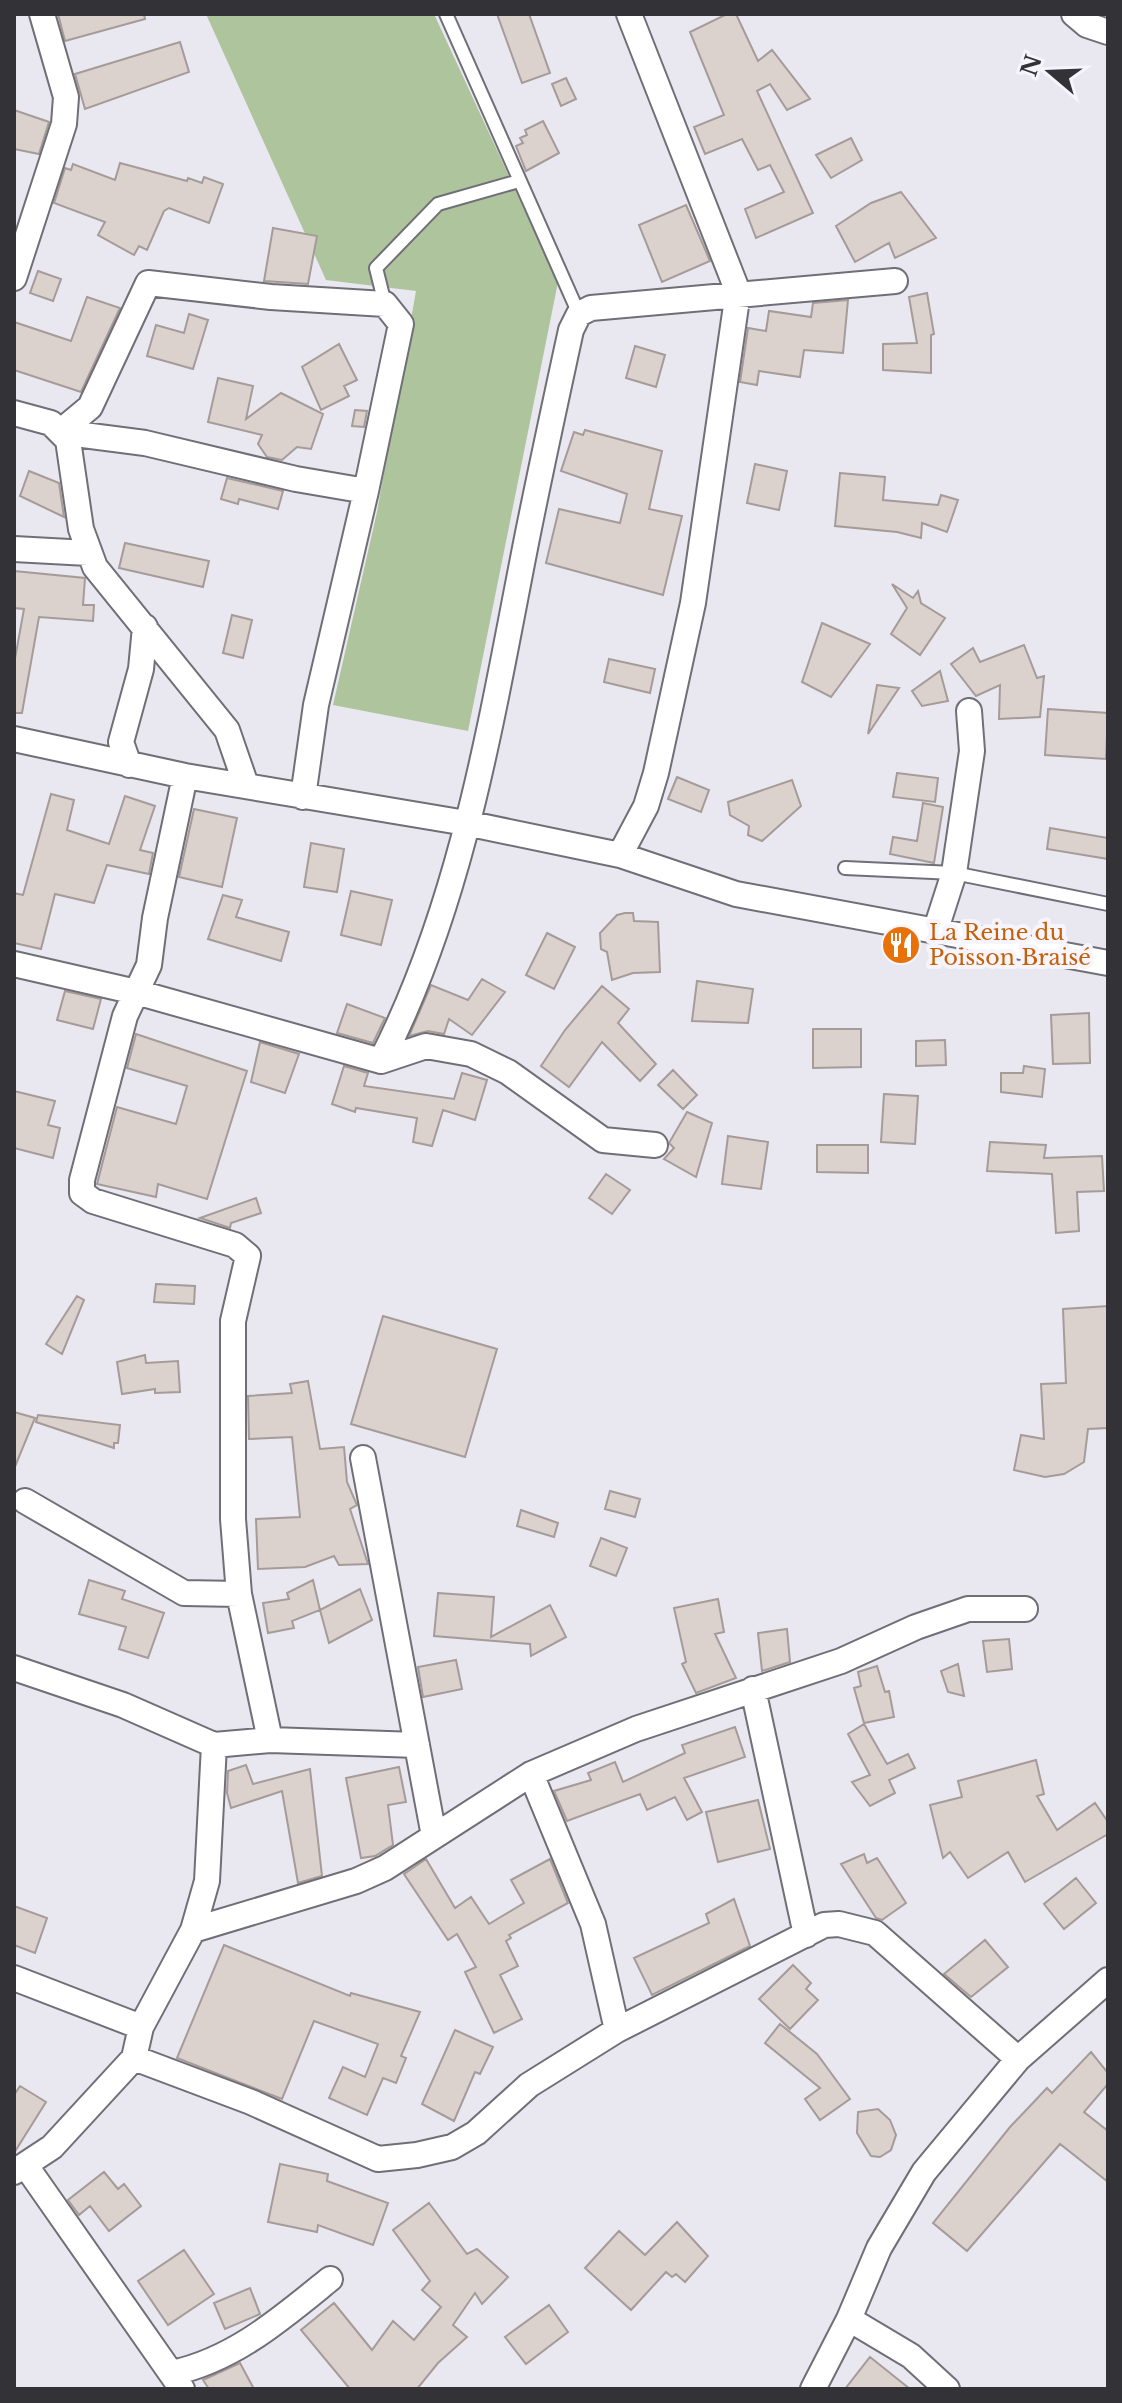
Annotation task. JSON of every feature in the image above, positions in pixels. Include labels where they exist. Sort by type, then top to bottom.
[{"type":"street","points":[[14,278],[64,124],[66,97],[42,14]]},
{"type":"street","points":[[620,855],[646,806],[656,773],[693,603],[738,292],[629,14]]},
{"type":"street","points":[[1074,14],[1087,25],[1108,32]]},
{"type":"street","points":[[381,1061],[403,1018],[432,940],[492,729],[527,538],[571,330],[579,314],[591,308],[738,292],[895,281]]},
{"type":"street","points":[[60,432],[90,407],[148,283],[271,297],[385,304],[401,324],[316,705],[303,797]]},
{"type":"street","points":[[14,413],[51,423],[68,440],[88,553],[95,567],[227,730],[246,785]]},
{"type":"street","points":[[60,432],[145,443],[296,479],[366,491]]},
{"type":"street","points":[[14,549],[88,553]]},
{"type":"street","points":[[129,765],[121,742],[141,669],[145,627]]},
{"type":"street","points":[[935,932],[954,873],[972,751],[969,711]]},
{"type":"street","points":[[14,739],[185,776],[466,823],[620,855],[736,894],[1108,963]]},
{"type":"street","points":[[185,776],[155,918],[149,965],[125,1016],[82,1180],[82,1193],[93,1201],[235,1245],[248,1256],[233,1321],[233,1519],[239,1594],[270,1740]]},
{"type":"street","points":[[14,964],[136,992],[381,1061],[426,1046],[471,1054],[508,1072],[603,1140],[655,1145]]},
{"type":"street","points":[[363,1458],[434,1836]]},
{"type":"street","points":[[25,1501],[184,1593],[239,1594]]},
{"type":"street","points":[[193,1930],[356,1881],[385,1868],[531,1774],[636,1729],[841,1661],[916,1627],[968,1609],[1025,1609]]},
{"type":"street","points":[[14,1668],[123,1705],[214,1745],[270,1740],[417,1745]]},
{"type":"street","points":[[753,1689],[806,1935]]},
{"type":"street","points":[[214,1745],[208,1869],[193,1930],[141,2027],[134,2058],[52,2147],[20,2169],[177,2381],[267,2329],[330,2279]]},
{"type":"street","points":[[531,1774],[593,1924],[617,2030]]},
{"type":"street","points":[[134,2058],[251,2102],[378,2159],[452,2147],[476,2133],[529,2085],[617,2030],[719,1975],[824,1925],[839,1924],[875,1933],[1018,2059]]},
{"type":"street","points":[[14,1978],[141,2027]]},
{"type":"street","points":[[813,2389],[849,2319],[879,2248],[898,2211],[924,2172],[1018,2059],[1108,1980]]},
{"type":"street","points":[[849,2319],[911,2356],[947,2389]]},
{"type":"lane","points":[[446,14],[579,314]]},
{"type":"lane","points":[[385,304],[376,268],[438,204],[519,181]]},
{"type":"lane","points":[[845,868],[954,873],[1108,904]]},
{"type":"green space","points":[[206,14],[434,14],[558,282],[468,731],[333,705],[377,512],[416,291],[326,280]]},
{"type":"building","points":[[58,14],[144,14],[145,19],[65,41]]},
{"type":"building","points":[[497,14],[529,14],[550,73],[522,83]]},
{"type":"building","points":[[727,14],[736,14],[758,61],[772,50],[810,99],[787,110],[770,84],[757,91],[813,213],[756,238],[745,209],[784,192],[770,165],[758,170],[742,139],[705,154],[694,127],[724,115],[690,32]]},
{"type":"building","points":[[180,42],[189,72],[85,109],[75,74]]},
{"type":"building","points":[[566,78],[576,99],[561,106],[552,84]]},
{"type":"building","points":[[14,110],[49,122],[39,154],[14,149]]},
{"type":"building","points":[[543,121],[559,153],[526,171],[516,146],[523,143],[520,138],[527,135],[525,130]]},
{"type":"building","points":[[851,138],[862,160],[831,178],[816,155]]},
{"type":"building","points":[[120,163],[187,181],[188,178],[202,183],[204,177],[223,184],[209,223],[169,208],[164,211],[147,250],[139,246],[134,255],[98,235],[105,222],[54,203],[65,168],[71,170],[73,164],[115,180]]},
{"type":"building","points":[[901,192],[936,238],[895,258],[889,243],[855,262],[836,226],[871,203]]},
{"type":"building","points":[[686,205],[710,261],[662,282],[639,225]]},
{"type":"building","points":[[273,228],[317,236],[308,284],[264,281]]},
{"type":"building","points":[[38,271],[61,279],[53,301],[30,293]]},
{"type":"building","points":[[927,293],[934,334],[931,335],[931,373],[883,370],[883,344],[917,343],[909,297]]},
{"type":"building","points":[[87,297],[120,308],[81,392],[14,370],[14,322],[71,341]]},
{"type":"building","points":[[848,300],[843,353],[804,350],[800,377],[759,371],[757,385],[740,382],[748,328],[766,331],[769,311],[811,317],[813,303]]},
{"type":"building","points":[[189,314],[208,320],[193,369],[147,356],[156,325],[184,333]]},
{"type":"building","points":[[339,344],[357,380],[344,386],[349,396],[321,410],[302,367]]},
{"type":"building","points":[[635,346],[665,355],[656,387],[626,378]]},
{"type":"building","points":[[218,378],[253,386],[246,419],[281,393],[323,414],[311,449],[297,447],[282,460],[267,457],[258,444],[262,435],[208,422]]},
{"type":"building","points":[[355,410],[367,411],[364,427],[352,426]]},
{"type":"building","points":[[585,430],[662,451],[649,509],[682,516],[663,595],[546,563],[559,509],[620,523],[627,494],[561,471],[574,432],[583,435]]},
{"type":"building","points":[[755,464],[787,471],[779,510],[747,503]]},
{"type":"building","points":[[29,471],[59,483],[64,517],[20,496]]},
{"type":"building","points":[[840,473],[885,477],[883,500],[938,505],[941,495],[958,500],[947,532],[922,523],[921,538],[897,532],[835,526]]},
{"type":"building","points":[[227,478],[283,491],[278,509],[239,499],[238,504],[221,499]]},
{"type":"building","points":[[125,543],[209,561],[203,587],[119,568]]},
{"type":"building","points":[[14,571],[85,578],[83,605],[94,605],[93,621],[39,617],[22,713],[14,713],[14,664],[24,609],[14,608]]},
{"type":"building","points":[[892,584],[913,598],[918,591],[921,603],[945,618],[920,655],[891,634],[907,608]]},
{"type":"building","points":[[232,615],[252,620],[243,658],[223,653]]},
{"type":"building","points":[[822,623],[870,644],[831,697],[802,682]]},
{"type":"building","points":[[1024,645],[1037,678],[1044,676],[1040,717],[999,719],[1000,685],[976,696],[951,664],[973,648],[980,662]]},
{"type":"building","points":[[609,659],[655,669],[650,693],[604,682]]},
{"type":"building","points":[[940,671],[948,701],[922,706],[912,691]]},
{"type":"building","points":[[877,685],[899,688],[868,734]]},
{"type":"building","points":[[1048,709],[1108,713],[1106,759],[1045,755]]},
{"type":"building","points":[[897,773],[938,778],[935,802],[893,797]]},
{"type":"building","points":[[677,777],[709,790],[701,812],[668,799]]},
{"type":"building","points":[[792,780],[801,806],[762,841],[748,835],[749,826],[730,815],[728,802]]},
{"type":"building","points":[[51,794],[74,800],[67,830],[109,844],[125,796],[155,806],[140,850],[153,853],[149,874],[107,865],[94,903],[55,894],[41,949],[14,943],[14,893],[23,895]]},
{"type":"building","points":[[923,803],[943,807],[934,863],[890,854],[893,837],[917,841]]},
{"type":"building","points":[[194,809],[237,818],[222,887],[179,877]]},
{"type":"building","points":[[1050,828],[1108,838],[1108,859],[1047,849]]},
{"type":"building","points":[[311,843],[344,849],[337,892],[304,887]]},
{"type":"building","points":[[351,891],[392,900],[381,945],[341,935]]},
{"type":"building","points":[[223,895],[242,900],[236,917],[289,932],[281,961],[208,939]]},
{"type":"building","points":[[633,913],[634,921],[658,922],[660,972],[633,973],[612,980],[607,952],[601,949],[600,933],[617,915]]},
{"type":"building","points":[[547,933],[575,947],[554,989],[526,975]]},
{"type":"building","points":[[482,979],[505,992],[472,1035],[449,1019],[444,1034],[428,1031],[409,1036],[431,985],[468,1000]]},
{"type":"building","points":[[697,981],[753,989],[748,1023],[692,1021]]},
{"type":"building","points":[[602,986],[629,1009],[618,1023],[656,1064],[640,1081],[602,1042],[569,1087],[541,1066],[565,1030]]},
{"type":"building","points":[[65,991],[101,999],[93,1029],[57,1020]]},
{"type":"building","points":[[347,1004],[385,1018],[373,1043],[337,1033]]},
{"type":"building","points":[[1089,1013],[1090,1063],[1053,1064],[1051,1015]]},
{"type":"building","points":[[813,1029],[861,1029],[861,1067],[813,1068]]},
{"type":"building","points":[[136,1034],[247,1071],[207,1199],[158,1184],[156,1197],[97,1184],[117,1107],[176,1124],[187,1086],[127,1068]]},
{"type":"building","points":[[945,1040],[946,1065],[916,1066],[916,1041]]},
{"type":"building","points":[[260,1042],[299,1054],[285,1093],[251,1082]]},
{"type":"building","points":[[344,1066],[368,1073],[364,1086],[454,1099],[462,1073],[487,1080],[475,1120],[443,1110],[432,1146],[413,1142],[417,1118],[356,1108],[355,1112],[332,1104]]},
{"type":"building","points":[[1024,1066],[1045,1069],[1042,1097],[1001,1092],[1001,1073],[1023,1073]]},
{"type":"building","points":[[673,1070],[697,1095],[683,1109],[658,1085]]},
{"type":"building","points":[[14,1091],[55,1101],[48,1125],[60,1128],[53,1158],[14,1148]]},
{"type":"building","points":[[884,1094],[918,1096],[915,1144],[881,1142]]},
{"type":"building","points":[[687,1112],[712,1123],[696,1177],[664,1159],[674,1148],[669,1143]]},
{"type":"building","points":[[728,1136],[768,1142],[761,1189],[722,1184]]},
{"type":"building","points":[[990,1142],[1046,1145],[1044,1158],[1102,1156],[1104,1191],[1077,1192],[1079,1231],[1056,1233],[1052,1174],[987,1171]]},
{"type":"building","points":[[817,1145],[868,1145],[868,1173],[817,1172]]},
{"type":"building","points":[[606,1174],[630,1190],[612,1214],[589,1198]]},
{"type":"building","points":[[256,1198],[261,1213],[231,1223],[230,1228],[200,1218]]},
{"type":"building","points":[[156,1284],[195,1286],[194,1304],[154,1302]]},
{"type":"building","points":[[77,1296],[84,1300],[62,1354],[46,1344]]},
{"type":"building","points":[[1108,1306],[1108,1428],[1088,1429],[1084,1462],[1064,1474],[1045,1477],[1014,1470],[1021,1435],[1044,1439],[1041,1384],[1066,1383],[1063,1309]]},
{"type":"building","points":[[383,1316],[497,1349],[465,1457],[351,1424]]},
{"type":"building","points":[[145,1355],[146,1363],[178,1361],[180,1392],[155,1393],[155,1389],[122,1394],[117,1362]]},
{"type":"building","points":[[308,1381],[320,1449],[344,1447],[347,1482],[357,1505],[350,1509],[368,1564],[339,1565],[334,1556],[305,1567],[258,1569],[256,1519],[300,1517],[292,1437],[249,1439],[248,1396],[292,1393],[290,1384]]},
{"type":"building","points":[[14,1412],[35,1418],[14,1469]]},
{"type":"building","points":[[38,1415],[120,1425],[118,1443],[114,1443],[114,1448],[36,1422]]},
{"type":"building","points":[[610,1491],[640,1499],[635,1517],[605,1509]]},
{"type":"building","points":[[521,1510],[558,1523],[554,1537],[517,1526]]},
{"type":"building","points":[[601,1538],[627,1548],[616,1576],[590,1566]]},
{"type":"building","points":[[89,1580],[125,1591],[122,1599],[164,1613],[148,1658],[119,1649],[126,1627],[79,1614]]},
{"type":"building","points":[[313,1580],[320,1610],[292,1621],[294,1628],[268,1633],[263,1603],[289,1599],[287,1593]]},
{"type":"building","points":[[360,1589],[372,1620],[329,1643],[320,1610]]},
{"type":"building","points":[[438,1593],[494,1597],[491,1637],[550,1605],[566,1637],[531,1656],[530,1644],[434,1636]]},
{"type":"building","points":[[718,1599],[724,1632],[715,1634],[736,1678],[696,1693],[682,1664],[686,1662],[674,1608]]},
{"type":"building","points":[[787,1629],[790,1662],[762,1671],[758,1633]]},
{"type":"building","points":[[1009,1639],[1012,1669],[987,1672],[983,1641]]},
{"type":"building","points":[[456,1660],[462,1689],[423,1697],[418,1667]]},
{"type":"building","points":[[958,1664],[964,1696],[948,1692],[941,1671]]},
{"type":"building","points":[[877,1666],[885,1692],[889,1691],[894,1717],[864,1723],[854,1688],[861,1686],[858,1672]]},
{"type":"building","points":[[864,1724],[887,1764],[908,1754],[915,1768],[889,1780],[895,1793],[870,1806],[852,1782],[870,1775],[848,1734]]},
{"type":"building","points":[[735,1727],[745,1757],[684,1778],[702,1812],[687,1820],[675,1797],[647,1810],[640,1794],[567,1821],[554,1791],[591,1780],[588,1773],[615,1762],[623,1782],[685,1753],[682,1745]]},
{"type":"building","points":[[1036,1760],[1044,1794],[1037,1796],[1057,1830],[1095,1803],[1108,1822],[1108,1834],[1025,1882],[1008,1852],[968,1878],[950,1852],[943,1858],[930,1805],[962,1797],[958,1781]]},
{"type":"building","points":[[246,1765],[253,1784],[310,1769],[322,1876],[298,1883],[282,1791],[231,1808],[227,1793],[228,1771]]},
{"type":"building","points":[[399,1767],[406,1802],[388,1805],[393,1845],[375,1856],[361,1858],[346,1778]]},
{"type":"building","points":[[758,1800],[770,1849],[718,1862],[706,1812]]},
{"type":"building","points":[[864,1854],[867,1863],[877,1858],[906,1903],[882,1920],[876,1918],[841,1864]]},
{"type":"building","points":[[426,1859],[455,1908],[471,1897],[489,1924],[524,1903],[511,1880],[550,1859],[568,1903],[509,1935],[511,1938],[506,1941],[518,1966],[500,1975],[522,2019],[494,2033],[465,1972],[476,1967],[457,1934],[448,1940],[404,1874]]},
{"type":"building","points":[[1076,1878],[1096,1903],[1064,1929],[1044,1904]]},
{"type":"building","points":[[734,1899],[750,1946],[652,1995],[634,1958],[709,1923],[706,1914]]},
{"type":"building","points":[[14,1906],[47,1918],[35,1953],[14,1945]]},
{"type":"building","points":[[985,1940],[1008,1967],[971,1997],[944,1974]]},
{"type":"building","points":[[224,1945],[350,1996],[351,1993],[420,2012],[401,2056],[406,2058],[396,2083],[383,2078],[367,2115],[329,2098],[343,2067],[365,2077],[378,2044],[314,2021],[282,2099],[177,2058]]},
{"type":"building","points":[[793,1965],[811,1983],[806,1989],[818,2000],[790,2029],[759,1999]]},
{"type":"building","points":[[780,2024],[817,2054],[850,2099],[820,2120],[805,2099],[820,2088],[765,2043]]},
{"type":"building","points":[[455,2030],[493,2047],[480,2074],[475,2072],[454,2121],[422,2104]]},
{"type":"building","points":[[1091,2052],[1108,2073],[1108,2084],[1084,2112],[1108,2131],[1108,2182],[1060,2144],[967,2251],[933,2223],[1010,2127],[1047,2088],[1052,2093]]},
{"type":"building","points":[[20,2086],[46,2102],[14,2153],[14,2095]]},
{"type":"building","points":[[878,2109],[890,2120],[896,2135],[891,2150],[880,2157],[871,2156],[857,2133],[858,2112]]},
{"type":"building","points":[[280,2164],[328,2174],[327,2181],[388,2203],[373,2245],[318,2225],[317,2232],[268,2222]]},
{"type":"building","points":[[104,2172],[118,2189],[124,2184],[141,2206],[109,2231],[90,2206],[79,2215],[68,2200]]},
{"type":"building","points":[[429,2203],[467,2254],[477,2249],[508,2277],[482,2304],[475,2293],[453,2325],[467,2337],[438,2363],[417,2389],[350,2389],[301,2330],[334,2303],[372,2350],[393,2321],[414,2340],[441,2307],[422,2290],[430,2281],[393,2230]]},
{"type":"building","points":[[677,2222],[708,2256],[685,2282],[676,2274],[672,2277],[666,2272],[631,2310],[585,2268],[619,2231],[645,2255]]},
{"type":"building","points":[[184,2250],[214,2294],[168,2325],[138,2281]]},
{"type":"building","points":[[250,2288],[260,2314],[225,2329],[214,2303]]},
{"type":"building","points":[[549,2305],[568,2332],[526,2364],[505,2337]]},
{"type":"building","points":[[870,2357],[910,2389],[845,2389]]},
{"type":"building","points":[[240,2363],[254,2389],[209,2389],[203,2380]]},
{"type":"place","name":"La Reine du Poisson Braisé","points":[[901,945]]}]
